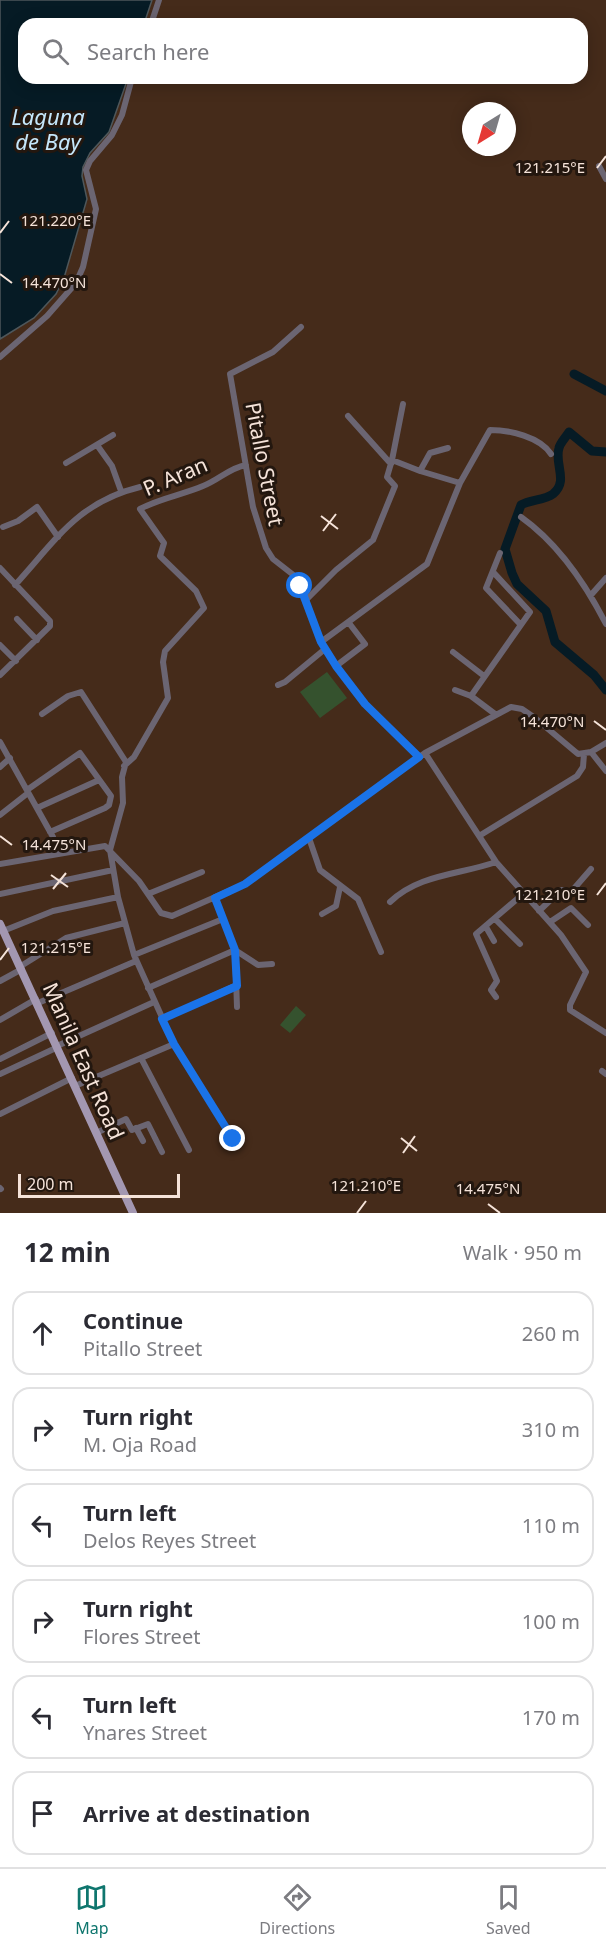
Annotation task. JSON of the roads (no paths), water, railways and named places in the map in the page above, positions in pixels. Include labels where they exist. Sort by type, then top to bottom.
[{"type":"main road","name":"Manila East Road","points":[[2,927],[133,1213]]},
{"type":"street","points":[[153,18],[159,0]]},
{"type":"street","points":[[0,357],[47,316],[76,283],[83,267],[96,209],[86,170],[90,160],[112,135],[122,115],[130,84]]},
{"type":"street","points":[[599,166],[606,179]]},
{"type":"street","name":"Pitallo Street","points":[[301,327],[273,352],[230,374],[253,507],[266,548],[273,559],[297,578],[323,646],[336,666],[365,704],[422,755],[496,862],[550,922],[586,972],[570,1005],[570,1010],[606,1033]]},
{"type":"street","points":[[306,600],[336,570],[373,540],[396,486],[387,477],[403,405]]},
{"type":"street","points":[[348,416],[391,462],[460,483]]},
{"type":"street","points":[[278,685],[285,682],[349,623],[427,564],[460,483],[490,430],[527,437],[551,454]]},
{"type":"street","points":[[66,463],[113,435]]},
{"type":"street","points":[[97,445],[112,466],[121,491]]},
{"type":"street","points":[[420,471],[430,453],[448,448]]},
{"type":"street","name":"P. Aran","points":[[125,764],[134,757],[168,698],[163,662],[165,651],[204,608],[196,591],[160,556],[164,543],[140,509],[154,501],[204,486],[234,467],[246,465]]},
{"type":"street","points":[[15,585],[58,537],[91,506],[121,491],[140,487]]},
{"type":"street","points":[[3,527],[18,521],[37,507],[58,537]]},
{"type":"street","points":[[521,517],[546,535],[591,595],[606,624]]},
{"type":"street","points":[[500,554],[486,588],[520,624]]},
{"type":"street","points":[[0,568],[50,621],[48,630],[0,675]]},
{"type":"street","points":[[471,696],[530,612],[494,573]]},
{"type":"street","points":[[591,595],[606,578]]},
{"type":"street","points":[[17,619],[38,640]]},
{"type":"street","points":[[336,666],[365,644],[349,623]]},
{"type":"street","points":[[0,645],[16,661]]},
{"type":"street","points":[[453,652],[484,676]]},
{"type":"street","points":[[455,690],[471,696],[495,714]]},
{"type":"street","points":[[42,714],[68,696],[81,692],[125,764],[123,802],[110,850],[118,897],[135,958],[174,1044],[233,1139]]},
{"type":"street","points":[[0,864],[99,845],[110,850],[165,915],[175,915],[245,884],[422,755],[444,741],[475,729],[495,714],[511,707],[536,717],[572,751],[587,753],[606,743]]},
{"type":"street","points":[[0,742],[27,792],[52,834],[109,805],[111,796],[80,753],[27,792],[0,815]]},
{"type":"street","points":[[587,753],[606,771]]},
{"type":"street","points":[[479,836],[577,776],[583,767],[587,753]]},
{"type":"street","points":[[0,767],[10,758]]},
{"type":"street","points":[[37,808],[99,780]]},
{"type":"street","points":[[309,838],[320,870],[340,887],[352,891],[358,899],[381,952]]},
{"type":"street","points":[[390,902],[399,893],[427,879],[496,862]]},
{"type":"street","points":[[539,911],[561,890],[571,892],[591,869]]},
{"type":"street","points":[[0,894],[113,870]]},
{"type":"street","points":[[148,894],[202,872]]},
{"type":"street","points":[[322,915],[336,906],[340,887]]},
{"type":"street","points":[[496,997],[491,990],[497,981],[477,936],[523,894]]},
{"type":"street","points":[[2,927],[53,911],[118,897]]},
{"type":"street","points":[[215,898],[235,950],[237,1007]]},
{"type":"street","points":[[550,922],[571,908],[588,925]]},
{"type":"street","points":[[0,1020],[37,1001],[223,919]]},
{"type":"street","points":[[495,919],[520,944]]},
{"type":"street","points":[[0,981],[66,938],[125,923]]},
{"type":"street","points":[[486,927],[494,941]]},
{"type":"street","points":[[235,950],[258,965],[272,964]]},
{"type":"street","points":[[148,988],[235,950]]},
{"type":"street","points":[[162,1019],[237,986]]},
{"type":"street","points":[[0,1074],[154,1002]]},
{"type":"street","points":[[0,1059],[52,1033]]},
{"type":"street","points":[[0,1114],[73,1082],[174,1044]]},
{"type":"street","points":[[141,1058],[189,1150]]},
{"type":"street","points":[[96,1133],[126,1119],[142,1142]]},
{"type":"street","points":[[134,1129],[148,1124],[162,1152]]},
{"type":"water","name":"Laguna de Bay","points":[[0,0],[152,0],[146,18],[18,18],[18,84],[126,84],[109,132],[90,153],[83,167],[82,176],[87,199],[64,278],[56,294],[34,318],[0,339]]},
{"type":"waterway","points":[[574,374],[606,391]]},
{"type":"waterway","points":[[606,452],[592,451],[569,432],[559,448],[561,478],[558,489],[550,496],[521,505],[505,549],[517,584],[546,611],[555,642],[594,675],[606,690]]}]
